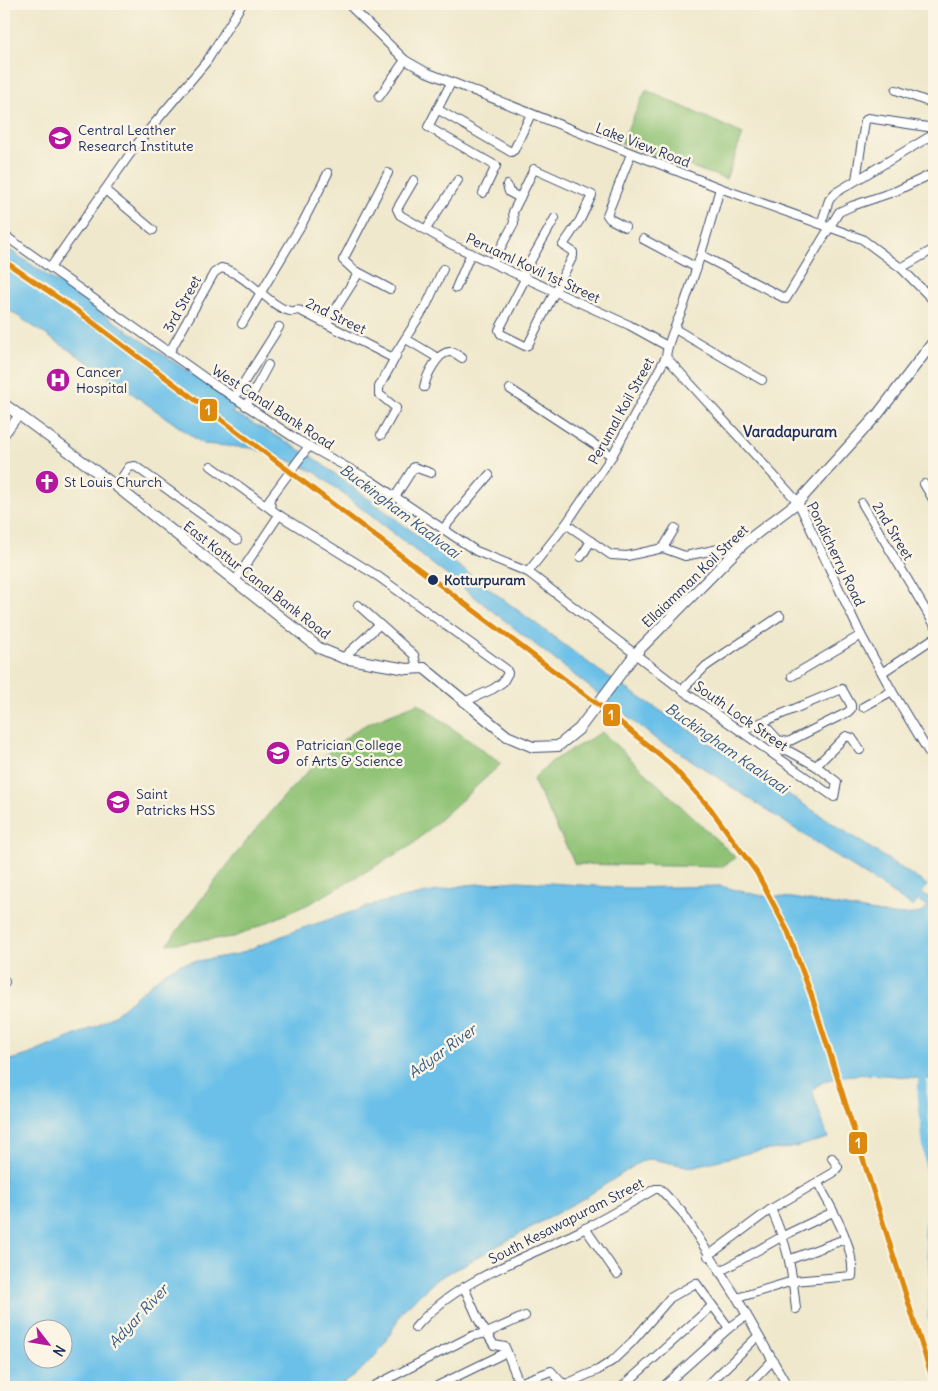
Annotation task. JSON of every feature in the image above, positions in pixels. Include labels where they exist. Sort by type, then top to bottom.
[{"type":"street","points":[[50,268],[137,144],[207,61],[242,4]]},
{"type":"street","name":"Lake View Road","points":[[348,4],[404,60],[451,82],[631,154],[862,239],[902,268],[934,301]]},
{"type":"street","points":[[379,97],[404,60]]},
{"type":"street","points":[[451,82],[428,125],[429,128],[496,166],[483,192]]},
{"type":"street","points":[[896,90],[934,104]]},
{"type":"street","points":[[437,109],[511,152],[514,150],[531,114]]},
{"type":"street","points":[[856,180],[860,145],[865,121],[868,118],[934,128]]},
{"type":"street","points":[[821,224],[831,196],[934,134]]},
{"type":"street","points":[[625,227],[610,219],[607,215],[631,154]]},
{"type":"street","points":[[493,262],[514,223],[512,215],[534,169],[593,196],[562,245],[573,254],[528,345],[522,345],[502,334],[499,330],[555,218]]},
{"type":"street","points":[[242,324],[303,222],[328,172]]},
{"type":"street","points":[[701,255],[786,299],[839,212],[896,191],[934,173]]},
{"type":"street","points":[[388,174],[343,260],[345,264],[390,289]]},
{"type":"street","name":"Peruaml Kovil 1st Street","points":[[414,180],[398,205],[397,211],[400,215],[450,244],[629,325],[667,346]]},
{"type":"street","points":[[426,229],[458,180]]},
{"type":"street","points":[[507,185],[509,192],[520,198]]},
{"type":"street","name":"Perumal Koil Street","points":[[528,572],[566,524],[612,456],[666,357],[667,346],[697,268],[720,188]]},
{"type":"street","points":[[105,190],[153,230]]},
{"type":"street","name":"West Canal Bank Road","points":[[4,235],[169,353],[307,448],[370,480],[476,551],[528,572],[636,654]]},
{"type":"street","points":[[643,239],[697,268]]},
{"type":"street","points":[[902,268],[934,249]]},
{"type":"street","points":[[456,288],[472,253]]},
{"type":"street","name":"2nd Street","points":[[218,268],[223,268],[253,284],[260,293],[289,311],[301,311],[395,357]]},
{"type":"street","name":"3rd Street","points":[[169,353],[218,268]]},
{"type":"street","points":[[381,435],[396,408],[379,394],[378,388],[443,269]]},
{"type":"street","points":[[327,323],[358,272]]},
{"type":"street","points":[[234,398],[279,327]]},
{"type":"street","points":[[675,329],[762,380]]},
{"type":"street","points":[[406,339],[438,358]]},
{"type":"street","name":"Ellaiamman Koil Street","points":[[621,671],[743,544],[798,502],[878,414],[934,341]]},
{"type":"street","points":[[424,387],[438,358],[444,353],[450,352],[462,358]]},
{"type":"street","name":"Pondicherry Road","points":[[666,357],[798,502],[862,635],[883,672],[890,693],[898,702],[933,757]]},
{"type":"street","points":[[246,406],[268,365]]},
{"type":"street","points":[[510,389],[612,456]]},
{"type":"street","name":"East Kottur Canal Bank Road","points":[[4,404],[116,486],[308,641],[343,658],[407,668],[417,667],[427,670],[507,736],[532,747],[558,746],[579,729],[621,671]]},
{"type":"street","points":[[4,436],[19,415]]},
{"type":"street","points":[[272,510],[269,504],[271,497],[307,448]]},
{"type":"street","points":[[116,486],[128,469],[134,466],[237,540]]},
{"type":"street","points":[[211,466],[279,516],[379,577],[506,669],[507,678],[503,682],[464,702]]},
{"type":"street","points":[[395,497],[414,467],[420,467],[432,473]]},
{"type":"street","points":[[443,529],[488,475]]},
{"type":"street","points":[[924,484],[934,501]]},
{"type":"street","name":"2nd Street","points":[[862,503],[934,624]]},
{"type":"street","points":[[235,581],[279,516]]},
{"type":"street","points":[[566,524],[611,555],[619,556],[663,548],[685,556],[743,544]]},
{"type":"street","points":[[663,548],[675,528]]},
{"type":"street","points":[[581,557],[591,541]]},
{"type":"street","points":[[358,605],[414,654],[417,667]]},
{"type":"street","points":[[682,690],[706,666],[780,616]]},
{"type":"street","points":[[343,658],[379,625]]},
{"type":"street","points":[[792,676],[862,635]]},
{"type":"street","points":[[883,672],[934,638]]},
{"type":"street","name":"South Lock Street","points":[[636,654],[682,690],[834,797],[837,782],[816,766]]},
{"type":"street","points":[[741,731],[762,722],[842,689],[851,705],[851,709],[848,712],[788,742],[778,740],[762,722]]},
{"type":"street","points":[[863,708],[890,693]]},
{"type":"street","points":[[770,751],[787,750],[816,766],[846,736],[852,738],[860,750]]},
{"type":"street","points":[[708,1256],[771,1209],[818,1183],[837,1170],[838,1164],[832,1158]]},
{"type":"street","points":[[737,1298],[793,1281],[852,1276],[852,1261],[845,1239],[818,1183]]},
{"type":"street","name":"South Kesawapuram Street","points":[[415,1328],[430,1310],[464,1287],[585,1228],[654,1189],[660,1189],[682,1212],[708,1256],[737,1298],[788,1387]]},
{"type":"street","points":[[771,1209],[783,1236],[790,1259],[796,1309]]},
{"type":"street","points":[[719,1272],[783,1236],[833,1212]]},
{"type":"street","points":[[585,1228],[617,1274]]},
{"type":"street","points":[[790,1259],[845,1239]]},
{"type":"street","points":[[464,1287],[479,1321],[494,1345],[503,1345],[519,1383],[551,1371],[554,1372],[561,1382],[566,1384],[598,1370],[612,1361],[632,1342],[670,1298],[696,1283],[729,1328]]},
{"type":"street","points":[[622,1387],[712,1306]]},
{"type":"street","points":[[372,1387],[472,1336],[487,1333],[525,1316]]},
{"type":"street","points":[[663,1387],[729,1328],[746,1316]]},
{"type":"street","points":[[706,1387],[758,1336]]},
{"type":"street","points":[[435,1387],[507,1352]]},
{"type":"street","points":[[747,1387],[773,1360]]},
{"type":"green space","points":[[646,90],[743,134],[726,179],[621,143]]},
{"type":"green space","points":[[418,703],[501,764],[412,845],[311,903],[234,937],[167,944],[255,831],[303,776],[355,731],[378,719]]},
{"type":"green space","points":[[602,732],[736,858],[721,867],[575,864],[533,780],[552,761]]},
{"type":"water","name":"Adyar River","points":[[4,246],[231,401],[236,406],[232,414],[238,415],[311,456],[598,670],[927,885],[922,893],[934,900],[934,1080],[870,1074],[837,1077],[823,1082],[812,1090],[828,1138],[791,1148],[757,1151],[691,1167],[651,1159],[640,1162],[586,1197],[436,1280],[402,1311],[387,1340],[375,1356],[356,1375],[339,1387],[4,1387],[4,1062],[28,1055],[97,1026],[114,1015],[164,973],[180,964],[238,954],[297,930],[379,903],[466,885],[518,881],[627,888],[720,886],[757,895],[792,898],[893,915],[916,914],[923,912],[928,907],[918,900],[913,907],[670,746],[661,743],[315,472],[288,460],[252,448],[203,444],[95,367],[4,307]]},
{"type":"waterway","name":"Buckingham Kaalvaai","points":[[923,1067],[922,1095],[933,1201],[928,1230],[934,1268],[932,1317],[934,1322]]},
{"type":"transit line","name":"1","points":[[4,261],[79,312],[608,712],[671,765],[710,808],[757,873],[787,930],[811,994],[934,1384]]},
{"type":"place","name":"Central Leather Research Institute","points":[[60,138]]},
{"type":"place","name":"Cancer Hospital","points":[[58,380]]},
{"type":"place","name":"St Louis Church","points":[[47,482]]},
{"type":"place","name":"Kotturpuram","points":[[433,580]]},
{"type":"place","name":"Patrician College of Arts & Science","points":[[278,753]]},
{"type":"place","name":"Saint Patricks HSS","points":[[118,802]]},
{"type":"district","name":"Varadapuram","points":[[790,431]]}]
